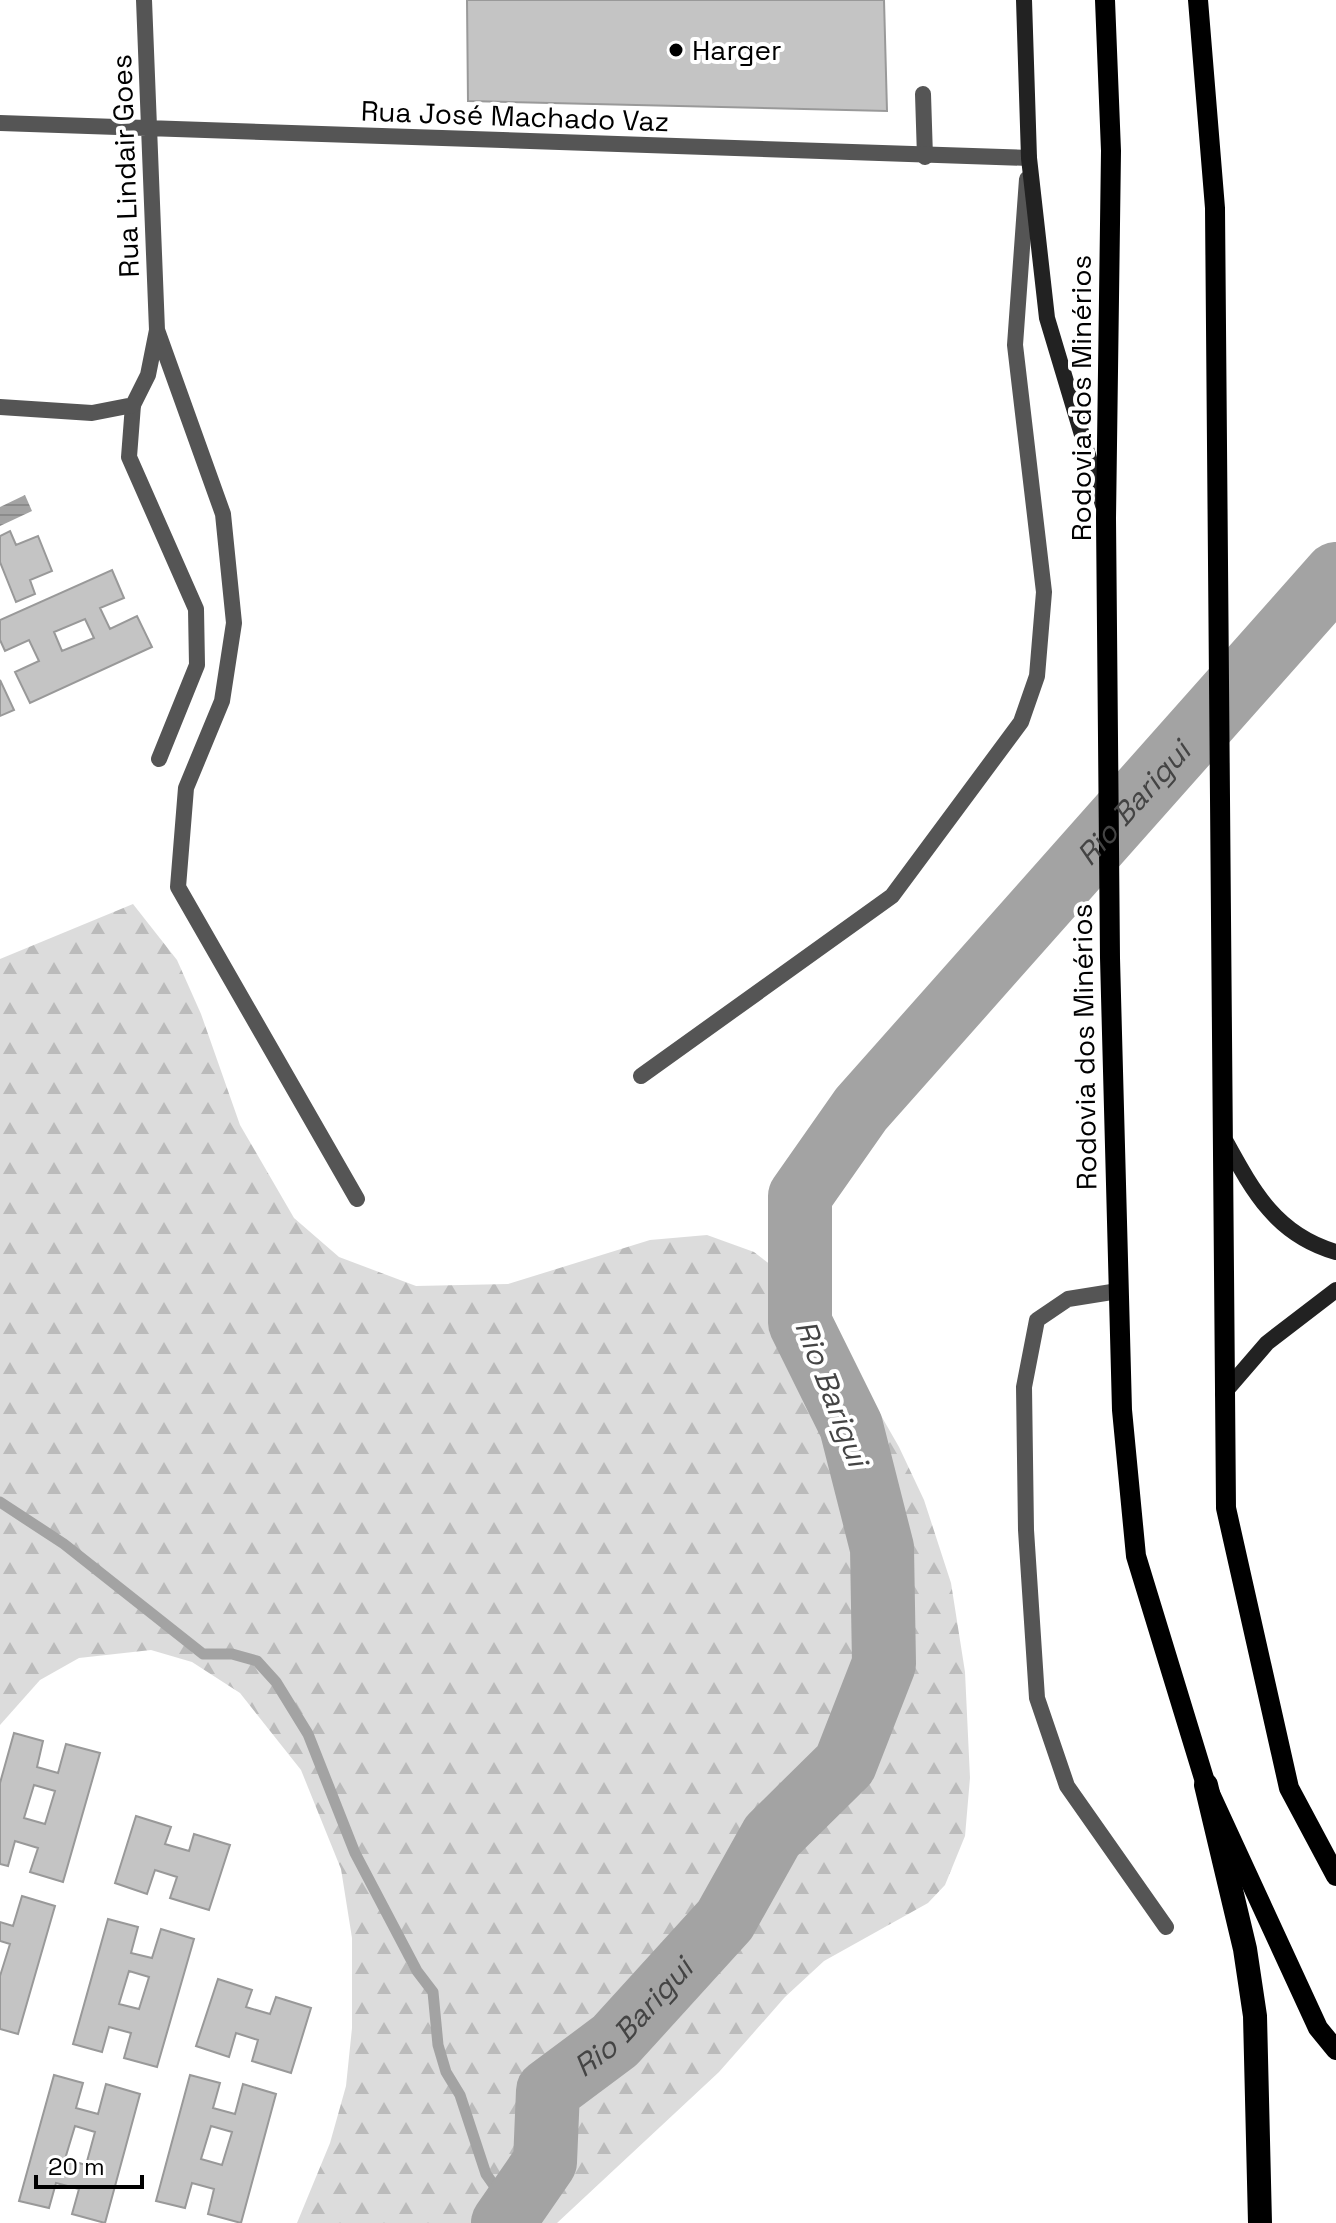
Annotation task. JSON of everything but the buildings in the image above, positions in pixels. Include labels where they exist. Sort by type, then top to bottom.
[{"type":"highway","points":[[1206,1785],[1245,1949],[1255,2016],[1260,2223]]},
{"type":"main road","points":[[1024,0],[1029,158],[1047,318],[1106,518]]},
{"type":"main road","name":"Rodovia dos Minérios","points":[[1105,0],[1111,151],[1106,518],[1110,592],[1106,700],[1110,958],[1122,1410],[1136,1556],[1206,1785],[1318,2028],[1336,2050]]},
{"type":"main road","points":[[1198,0],[1215,208],[1226,1142],[1223,1394],[1226,1508],[1289,1788],[1336,1876]]},
{"type":"main road","points":[[1226,1142],[1259,1202],[1312,1245],[1336,1252]]},
{"type":"main road","points":[[1223,1394],[1267,1343],[1336,1290]]},
{"type":"street","name":"Rua Lindair Goes","points":[[144,0],[157,330]]},
{"type":"street","points":[[923,94],[925,157]]},
{"type":"street","name":"Rua José Machado Vaz","points":[[0,123],[925,157],[1029,158]]},
{"type":"street","points":[[641,1076],[892,896],[1021,722],[1037,676],[1044,592],[1015,345],[1029,158]]},
{"type":"street","points":[[157,330],[148,375],[133,405],[129,457],[196,609],[197,665],[159,759]]},
{"type":"street","points":[[157,330],[223,514],[234,623],[222,701],[186,788],[178,887],[357,1199]]},
{"type":"street","points":[[0,407],[92,413],[133,405]]},
{"type":"street","points":[[1118,1291],[1068,1299],[1037,1320],[1024,1387],[1026,1530],[1037,1698],[1067,1786],[1166,1927]]},
{"type":"green space","points":[[133,904],[177,960],[201,1014],[240,1125],[294,1218],[339,1257],[416,1286],[508,1284],[650,1240],[707,1235],[754,1252],[784,1275],[847,1356],[899,1447],[924,1500],[951,1583],[965,1672],[970,1778],[965,1836],[945,1885],[928,1903],[824,1961],[785,1997],[719,2072],[557,2223],[297,2223],[330,2143],[346,2086],[352,2028],[352,1938],[341,1869],[301,1770],[240,1693],[192,1662],[151,1650],[79,1658],[40,1680],[0,1725],[0,959]]},
{"type":"shaded area","points":[[25,495],[32,511],[0,526],[0,507]]},
{"type":"waterway","name":"Rio Barigui","points":[[503,2223],[545,2162],[548,2091],[615,2041],[725,1920],[772,1836],[845,1764],[884,1664],[882,1548],[851,1426],[800,1323],[800,1196],[861,1109],[1336,574]]},
{"type":"waterway","points":[[0,1502],[64,1544],[203,1654],[232,1654],[257,1661],[276,1682],[308,1734],[355,1853],[417,1971],[433,1992],[438,2045],[446,2072],[460,2095],[486,2174],[510,2208]]},
{"type":"place","name":"Harger","points":[[676,50]]}]
